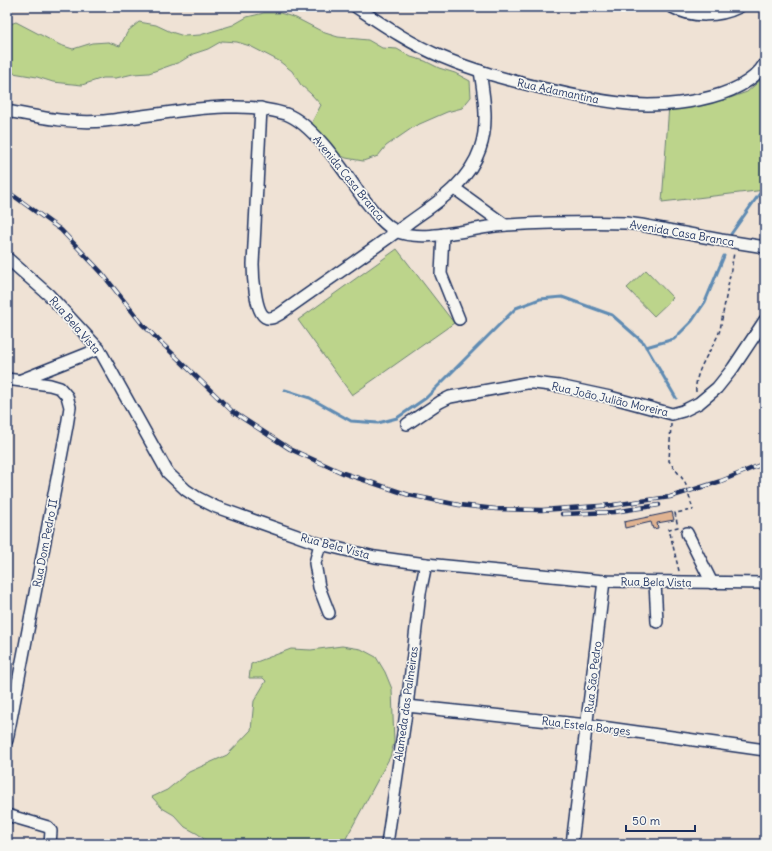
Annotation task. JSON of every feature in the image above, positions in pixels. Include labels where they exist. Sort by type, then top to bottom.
[{"type":"street","name":"Rua Adamantina","points":[[356,7],[395,32],[442,57],[480,71],[559,93],[620,104],[657,105],[715,97],[735,89],[750,80],[765,63]]},
{"type":"street","points":[[672,7],[689,14],[700,15],[718,14],[739,7]]},
{"type":"street","points":[[261,108],[253,279],[261,314],[265,318],[271,318],[280,314],[397,231],[454,188],[467,174],[475,162],[481,148],[486,111],[480,71]]},
{"type":"street","name":"Avenida Casa Branca","points":[[7,111],[80,122],[104,121],[201,108],[261,108],[287,115],[304,125],[322,142],[377,216],[397,231],[419,236],[505,225],[626,223],[765,246]]},
{"type":"street","points":[[454,188],[505,225]]},
{"type":"street","points":[[443,234],[441,274],[459,319]]},
{"type":"street","name":"Rua Bela Vista","points":[[7,258],[49,296],[99,349],[168,473],[186,490],[216,507],[320,544],[375,557],[426,564],[604,581],[765,583]]},
{"type":"street","name":"Rua João Julião Moreira","points":[[407,424],[450,397],[526,383],[559,386],[610,397],[672,414],[683,411],[699,404],[717,388],[765,320]]},
{"type":"street","points":[[7,379],[21,380],[99,349]]},
{"type":"street","name":"Rua Dom Pedro II","points":[[7,740],[70,407],[67,396],[60,388],[21,380]]},
{"type":"street","points":[[686,533],[712,583]]},
{"type":"street","points":[[320,544],[315,563],[319,587],[329,613]]},
{"type":"street","name":"Alameda das Palmeiras","points":[[387,844],[407,706],[420,593],[426,564]]},
{"type":"street","name":"Rua São Pedro","points":[[572,844],[604,581]]},
{"type":"street","points":[[655,582],[657,622]]},
{"type":"street","name":"Rua Estela Borges","points":[[407,706],[587,725],[765,750]]},
{"type":"street","points":[[7,815],[48,827],[50,831],[50,844]]},
{"type":"path","points":[[699,404],[696,396],[697,380],[720,330],[736,242]]},
{"type":"path","points":[[672,414],[669,461],[685,482],[693,510],[676,513],[678,527],[669,528],[682,583]]},
{"type":"green space","points":[[264,13],[280,13],[296,18],[325,33],[338,37],[368,40],[382,48],[397,49],[411,57],[455,73],[470,81],[471,97],[462,108],[447,112],[415,126],[386,146],[378,156],[363,161],[346,158],[331,151],[309,133],[313,120],[321,105],[301,85],[292,71],[279,61],[250,46],[237,42],[222,41],[208,49],[193,54],[180,62],[149,73],[133,74],[116,78],[103,78],[82,85],[53,82],[37,77],[7,72],[7,25],[16,22],[60,45],[73,49],[92,43],[108,42],[120,46],[128,31],[139,22],[156,25],[184,36],[200,35],[233,25],[247,17]]},
{"type":"green space","points":[[765,76],[765,190],[662,202],[669,105],[724,100],[747,92]]},
{"type":"green space","points":[[397,249],[454,323],[352,395],[298,320]]},
{"type":"green space","points":[[646,270],[673,298],[654,316],[627,288]]},
{"type":"green space","points":[[342,646],[361,649],[376,657],[385,672],[392,689],[394,743],[390,757],[343,844],[210,844],[198,834],[185,827],[174,815],[162,808],[152,797],[167,790],[189,772],[227,755],[251,730],[254,701],[266,681],[263,678],[249,678],[251,664],[291,649],[311,650]]},
{"type":"building","points":[[672,512],[674,520],[657,523],[658,528],[653,529],[651,522],[625,528],[624,522]]},
{"type":"waterway","points":[[731,234],[765,186]]},
{"type":"waterway","points":[[646,347],[674,339],[692,321],[705,302],[724,256]]},
{"type":"waterway","points":[[285,390],[310,398],[351,421],[378,423],[397,418],[426,398],[516,308],[540,299],[562,297],[612,315],[644,343],[676,398]]},
{"type":"railway","points":[[7,191],[61,230],[101,272],[143,325],[233,412],[290,449],[343,473],[409,495],[459,505],[496,509],[542,510],[613,505],[670,497],[721,481],[765,463]]},
{"type":"railway","points":[[562,514],[614,512],[659,505]]}]
